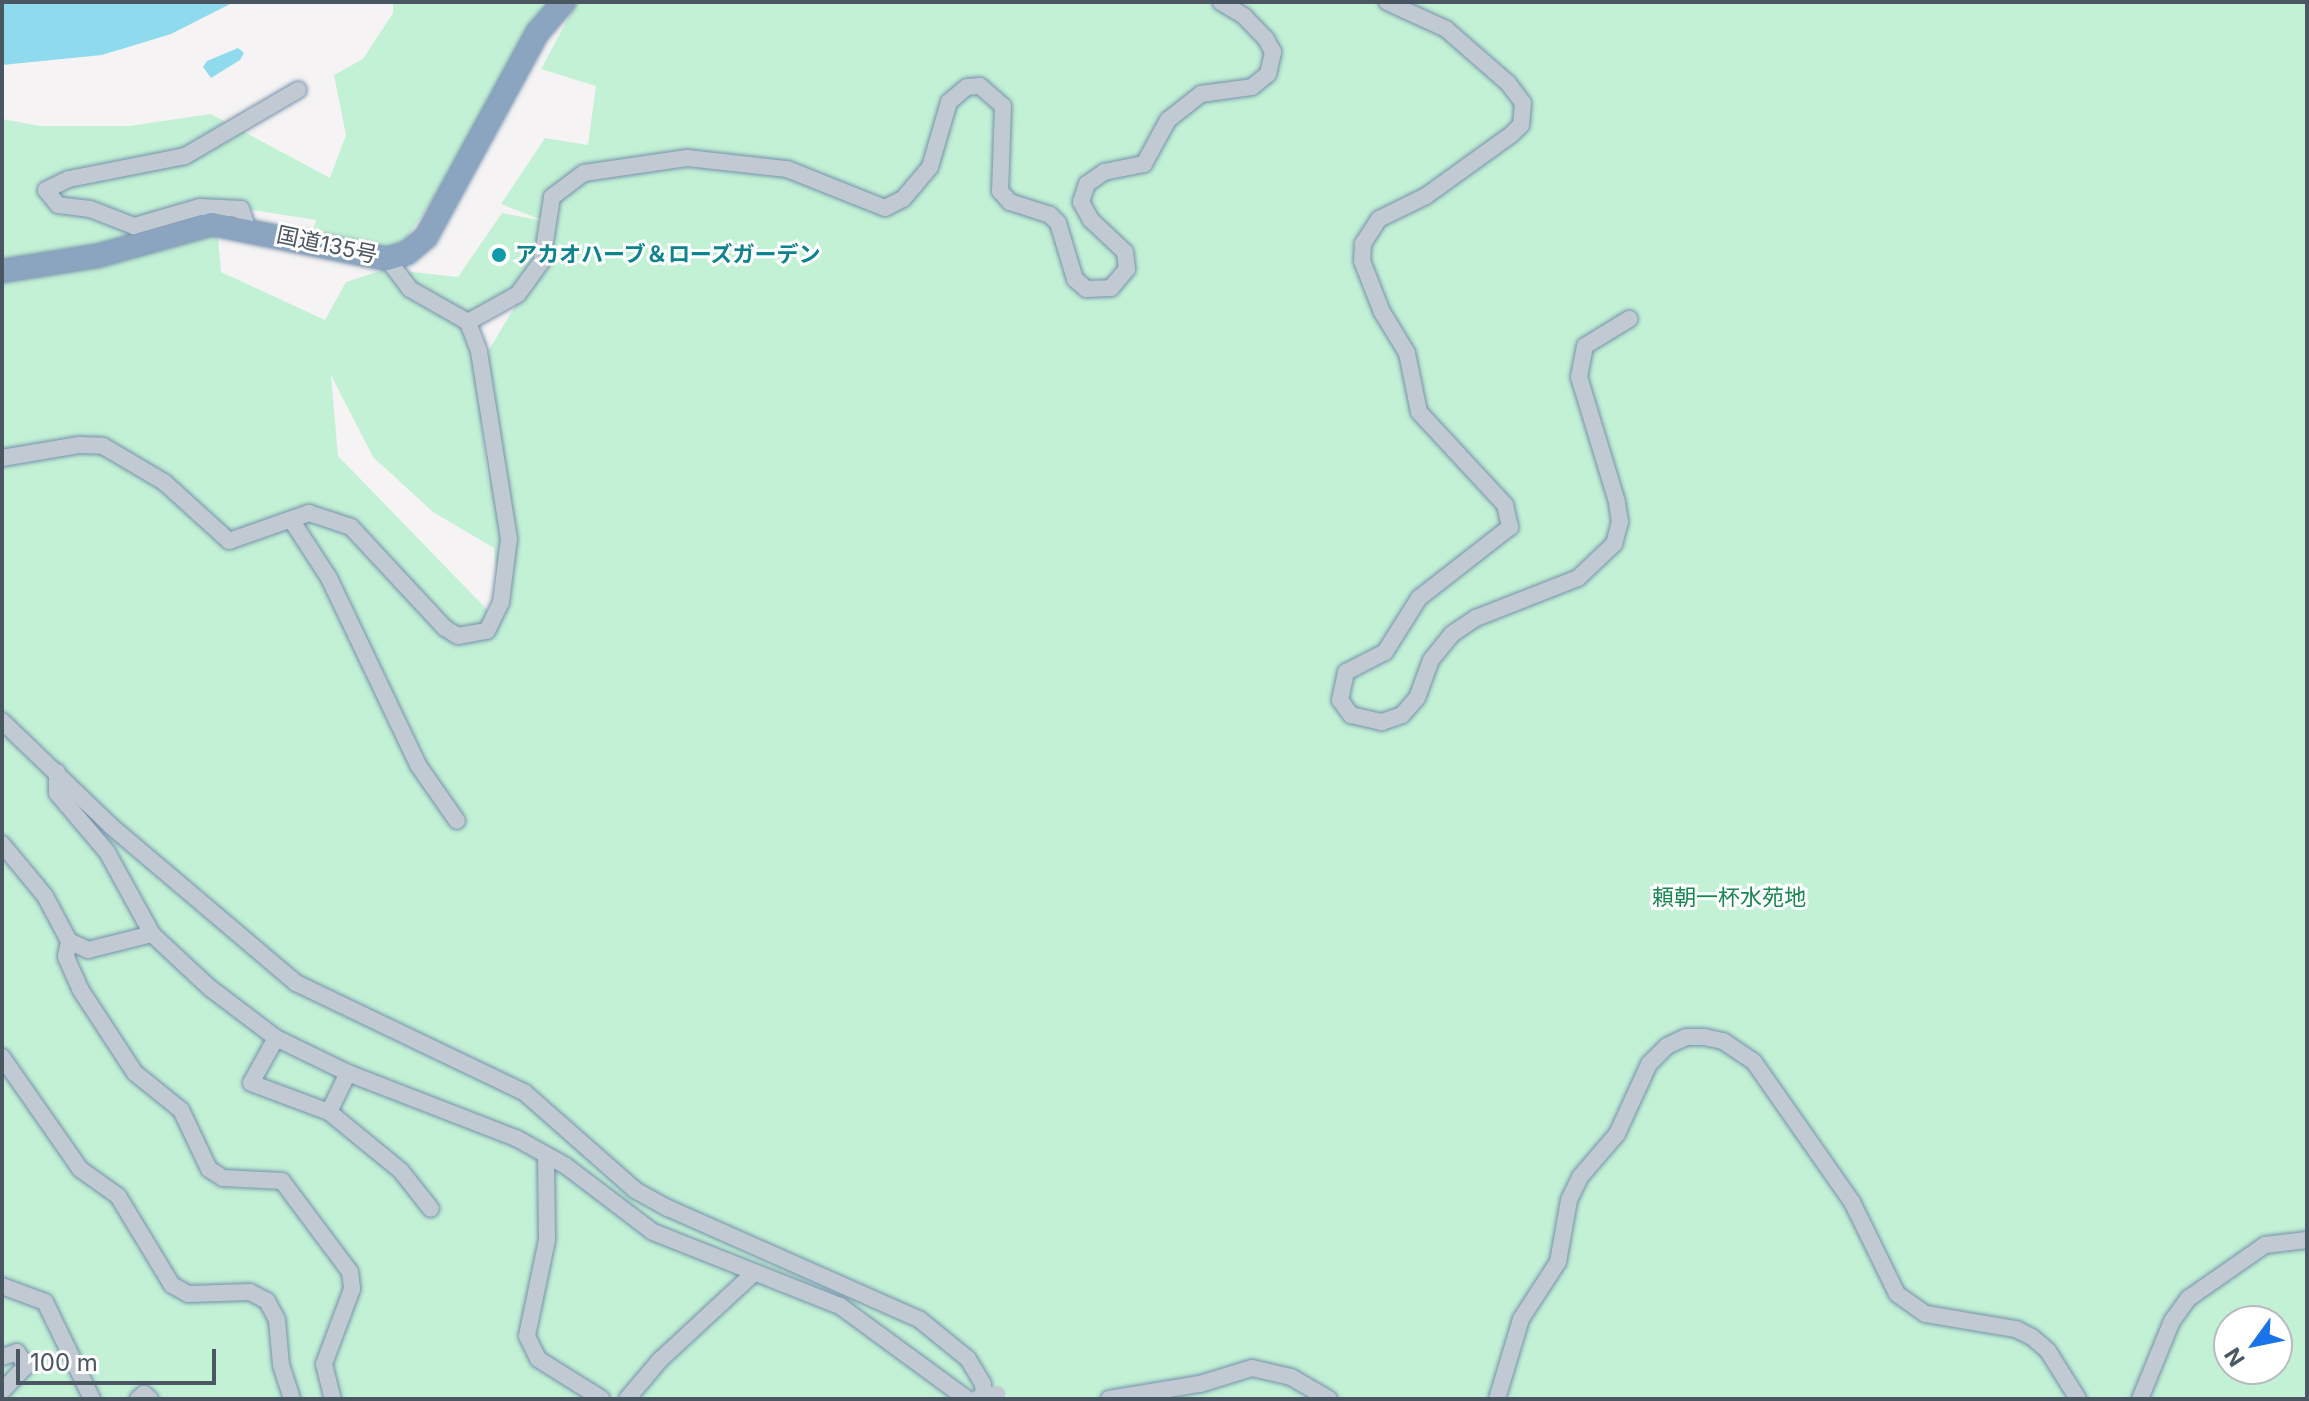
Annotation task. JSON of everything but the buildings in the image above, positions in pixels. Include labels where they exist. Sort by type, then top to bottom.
[{"type":"highway","name":"国道135号","points":[[2,271],[97,256],[212,224],[247,227],[387,259],[407,253],[426,237],[538,32],[564,2]]},
{"type":"street","points":[[468,322],[518,294],[542,261],[552,197],[584,173],[687,158],[787,169],[885,208],[903,199],[930,167],[949,102],[967,87],[980,86],[1003,106],[1000,191],[1010,202],[1050,215],[1058,223],[1075,279],[1086,289],[1111,288],[1127,269],[1125,252],[1091,220],[1081,202],[1087,184],[1104,172],[1144,164],[1168,120],[1201,94],[1252,87],[1268,74],[1273,52],[1266,39],[1244,16],[1221,2]]},
{"type":"street","points":[[1387,2],[1446,29],[1508,83],[1523,103],[1521,125],[1512,134],[1426,196],[1379,219],[1363,244],[1362,261],[1382,312],[1407,353],[1419,412],[1505,505],[1510,527],[1419,598],[1385,652],[1346,672],[1340,700],[1351,715],[1382,722],[1402,715],[1452,634],[1476,618],[1578,578],[1614,544],[1620,522],[1617,502],[1579,377],[1585,346],[1629,319]]},
{"type":"street","points":[[247,227],[241,209],[200,207],[134,226],[90,209],[58,205],[46,190],[69,179],[185,156],[298,90]]},
{"type":"street","points":[[2,458],[93,444],[164,482],[229,541],[309,513],[351,527],[425,611],[458,636],[487,631],[496,620],[509,539],[479,351],[468,322],[410,289],[387,259]]},
{"type":"street","points":[[292,521],[329,578],[418,765],[457,821]]},
{"type":"street","points":[[2,721],[111,826],[296,983],[524,1092],[635,1190],[668,1208],[919,1319],[968,1359],[990,1397],[977,1399]]},
{"type":"street","points":[[57,772],[57,793],[107,852],[152,934],[210,988],[276,1038],[348,1073],[516,1138],[653,1232],[840,1306],[967,1399]]},
{"type":"street","points":[[2,844],[45,896],[69,941],[88,950],[152,934]]},
{"type":"street","points":[[69,941],[66,957],[80,989],[135,1073],[181,1110],[209,1169],[223,1178],[282,1181],[350,1272],[352,1289],[324,1364],[333,1399]]},
{"type":"street","points":[[1497,1399],[1521,1319],[1558,1262],[1569,1200],[1580,1177],[1617,1134],[1649,1064],[1667,1046],[1686,1037],[1723,1041],[1754,1062],[1852,1202],[1897,1294],[1926,1314],[2016,1329],[2032,1337],[2048,1351],[2078,1399]]},
{"type":"street","points":[[276,1038],[251,1083],[329,1112],[401,1171],[431,1209]]},
{"type":"street","points":[[2,1057],[80,1169],[124,1204],[172,1285],[188,1294],[250,1292],[267,1301],[277,1320],[281,1365],[292,1399]]},
{"type":"street","points":[[329,1112],[348,1073]]},
{"type":"street","points":[[546,1156],[547,1240],[527,1336],[538,1359],[602,1399]]},
{"type":"street","points":[[2140,1399],[2172,1321],[2189,1298],[2265,1245],[2307,1240]]},
{"type":"street","points":[[627,1399],[660,1360],[755,1272]]},
{"type":"street","points":[[2,1286],[45,1302],[92,1399]]},
{"type":"street","points":[[2,1357],[17,1352],[26,1366],[2,1391]]},
{"type":"street","points":[[1109,1399],[1200,1384],[1252,1368],[1291,1377],[1329,1399]]},
{"type":"street","points":[[138,1399],[144,1394],[150,1399]]},
{"type":"green space","name":"頼朝一杯水苑地","points":[[393,2],[569,2],[385,269],[458,277],[502,213],[544,221],[501,204],[545,138],[588,145],[596,86],[541,69],[577,2],[2307,2],[2307,1399],[2,1399],[2,119],[40,126],[129,126],[211,114],[330,178],[346,135],[334,75],[363,59],[393,13]],"holes":[[[215,204],[316,220],[312,235],[383,270],[346,282],[325,320],[221,272]],[[541,263],[480,365],[490,496],[472,334]],[[331,375],[373,457],[433,512],[494,548],[500,623],[338,456]]]},
{"type":"water","points":[[2,2],[234,2],[171,34],[102,55],[2,65]]},
{"type":"water","points":[[238,48],[244,53],[240,60],[211,78],[203,67],[207,61]]},
{"type":"place","name":"アカオハーブ＆ローズガーデン","points":[[499,255]]}]
